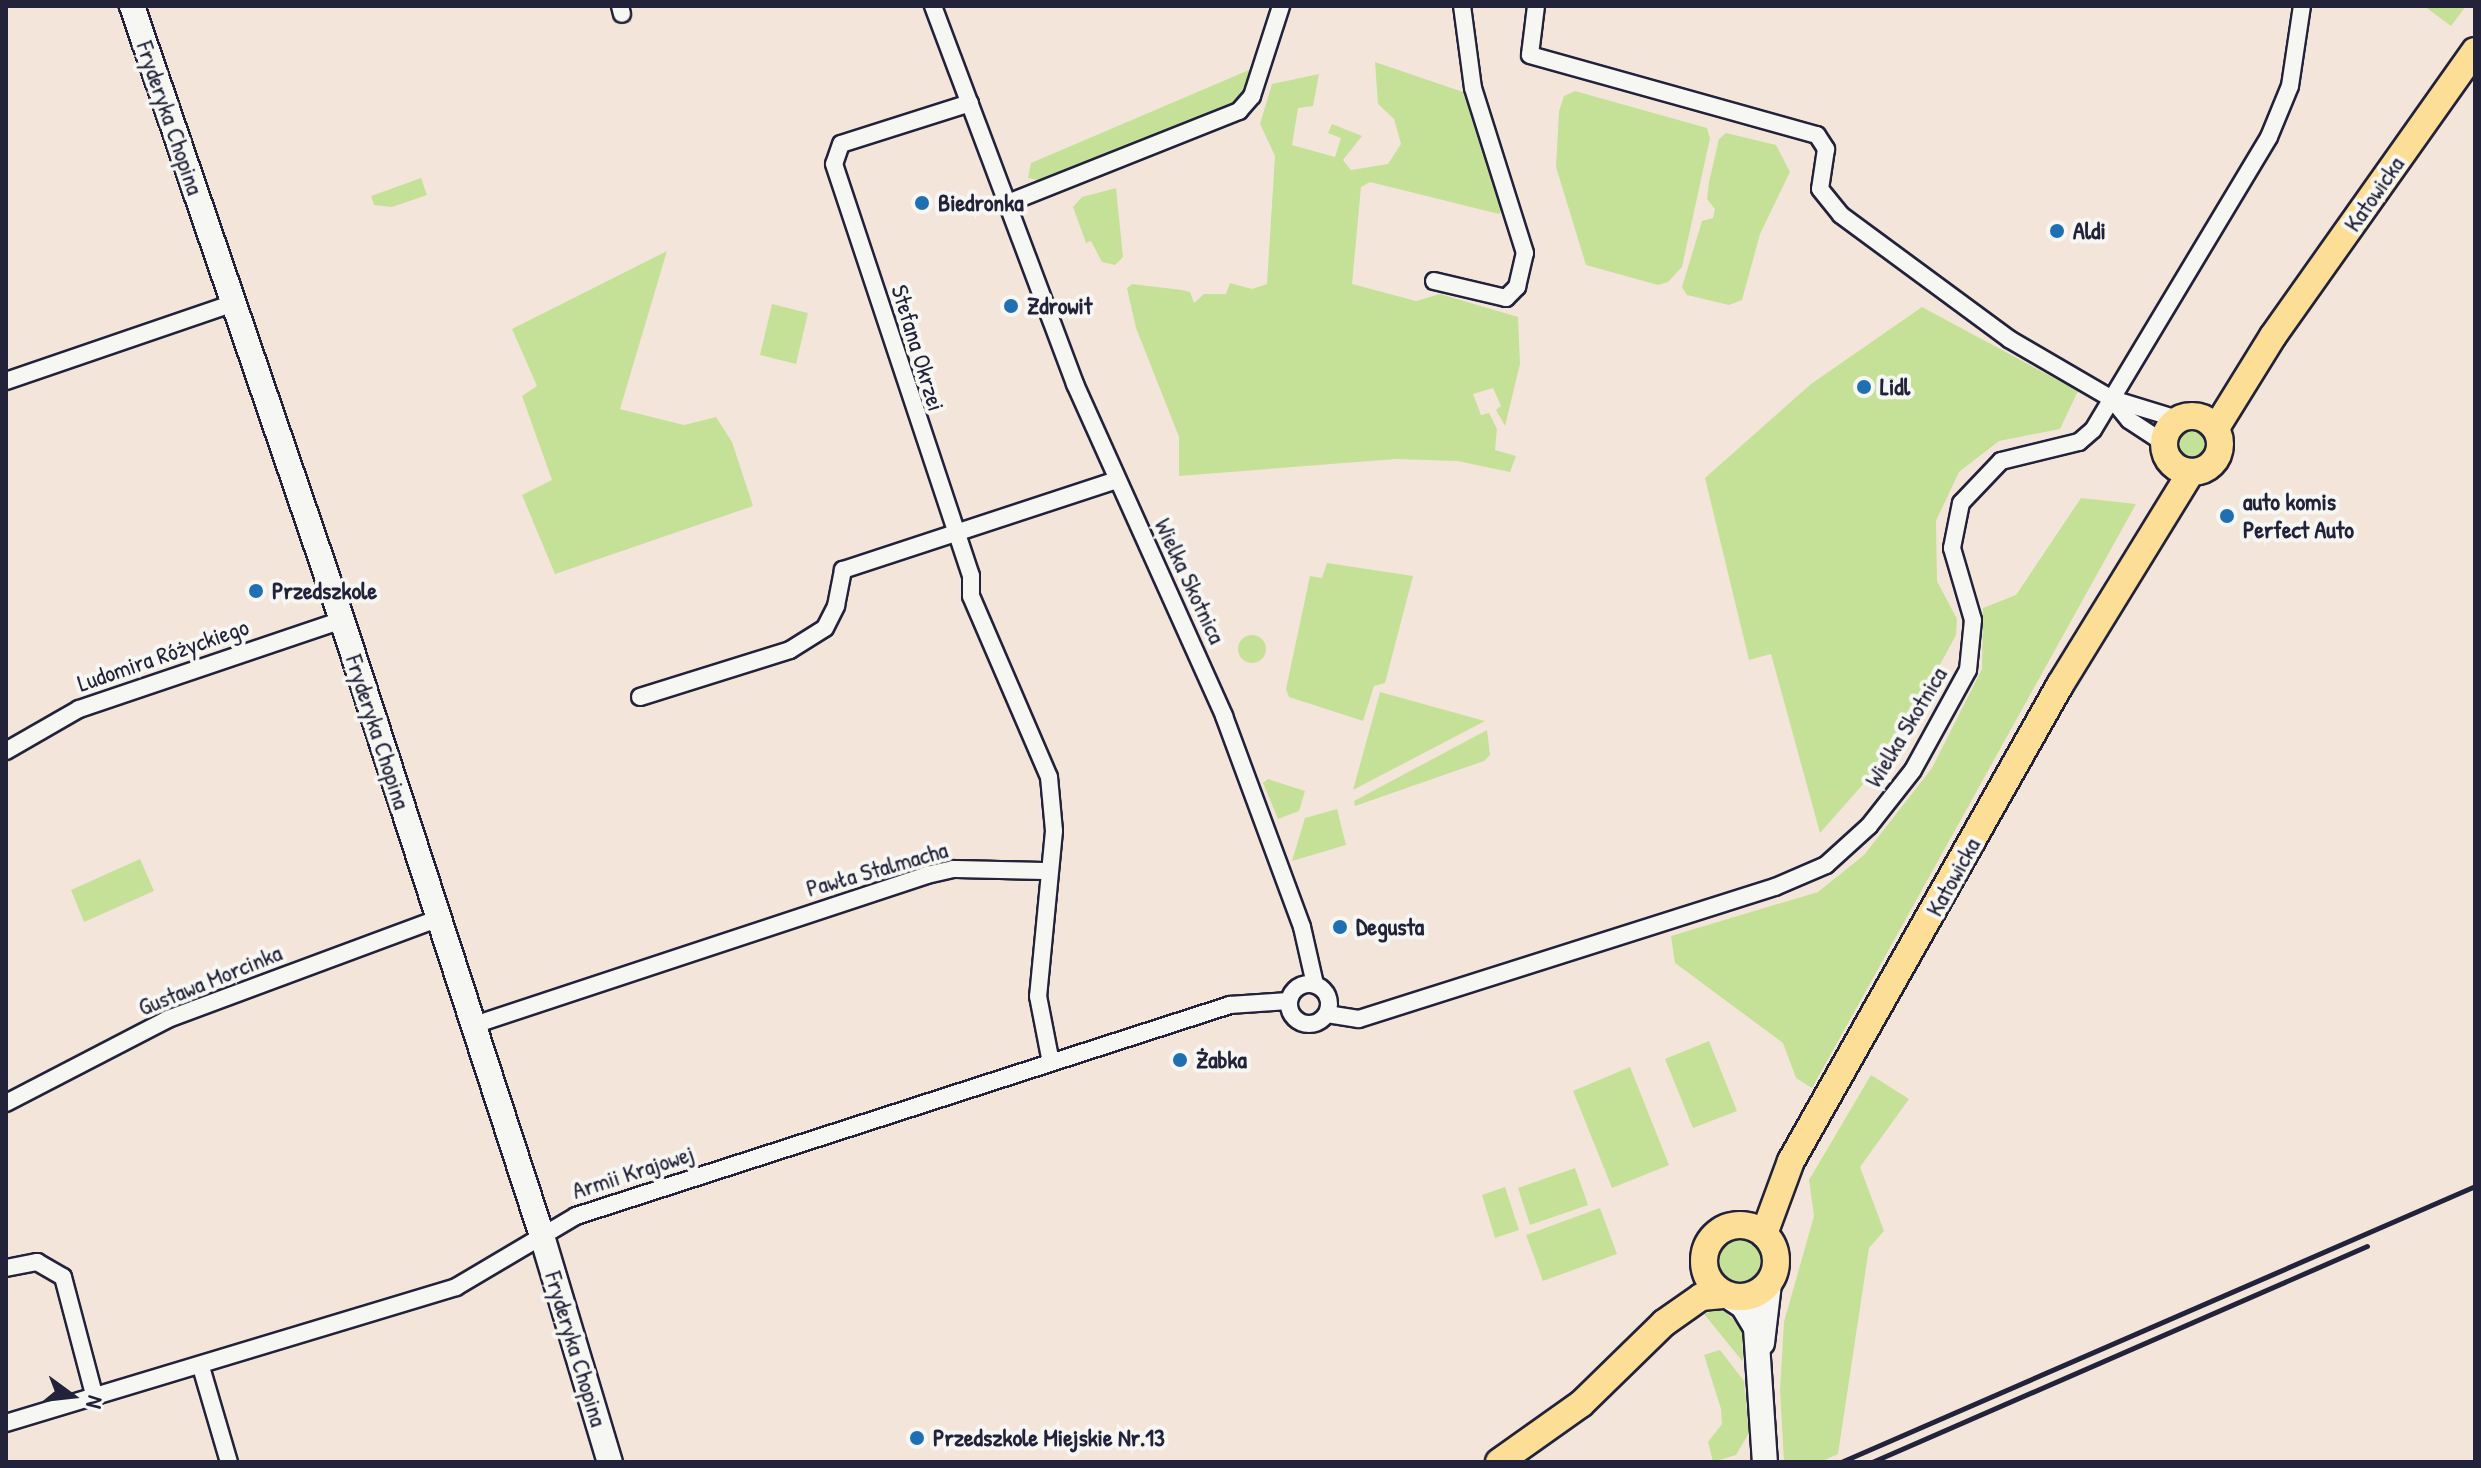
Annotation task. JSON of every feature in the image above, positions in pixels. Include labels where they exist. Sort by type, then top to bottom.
[{"type":"main road","name":"Katowicka","points":[[1764,1234],[1791,1161],[2114,593],[2175,458],[2197,421],[2273,336],[2475,51]]},
{"type":"main road","points":[[2175,458],[2206,469],[2217,458],[2221,444],[2197,421]]},
{"type":"main road","name":"Katowicka","points":[[1739,1225],[1791,1161]]},
{"type":"main road","points":[[1499,1462],[1581,1404],[1664,1323],[1701,1297],[1750,1296],[1769,1283],[1777,1263],[1764,1234],[1739,1225],[1717,1233],[1705,1255],[1705,1268],[1709,1279],[1726,1295]]},
{"type":"main road","points":[[1664,1323],[1682,1289],[1705,1268]]},
{"type":"street","name":"Fryderyka Chopina","points":[[132,6],[342,620],[542,1236],[610,1462]]},
{"type":"street","name":"Wielka Skotnica","points":[[933,6],[1116,480],[1224,716],[1302,927],[1315,984]]},
{"type":"street","points":[[1008,203],[1239,111],[1252,96],[1281,6]]},
{"type":"street","points":[[1434,281],[1506,298],[1517,287],[1525,253],[1473,88],[1462,6]]},
{"type":"street","points":[[1536,6],[1528,47],[1537,58],[1817,135],[1826,149],[1820,189],[1828,204],[1979,320],[2112,399],[2197,421]]},
{"type":"street","name":"Wielka Skotnica","points":[[1327,1014],[1359,1019],[1775,887],[1841,854],[1913,770],[1968,670],[1973,620],[1952,548],[1961,503],[2001,461],[2079,442],[2112,399],[2273,128],[2290,86],[2302,6]]},
{"type":"street","name":"Stefana Okrzei","points":[[954,531],[834,164],[841,144],[970,103]]},
{"type":"street","points":[[6,381],[234,303]]},
{"type":"street","points":[[2112,399],[2129,420],[2175,458]]},
{"type":"street","points":[[640,697],[790,650],[825,628],[836,606],[843,570],[1116,480]]},
{"type":"street","points":[[954,531],[971,576],[971,596],[1049,777],[1054,831],[1047,871],[1038,996],[1051,1063]]},
{"type":"street","name":"Ludomira Różyckiego","points":[[6,751],[79,709],[342,620]]},
{"type":"street","name":"Pawła Stalmacha","points":[[474,1025],[927,875],[953,869],[1047,871]]},
{"type":"street","name":"Gustawa Morcinka","points":[[6,1103],[168,1019],[439,918]]},
{"type":"street","points":[[1315,984],[1329,1000],[1327,1014],[1304,1024],[1292,1016],[1288,1001],[1297,986],[1315,984]]},
{"type":"street","name":"Armii Krajowej","points":[[6,1423],[201,1367],[456,1287],[576,1216],[1230,1005],[1288,1001]]},
{"type":"street","points":[[6,1268],[37,1262],[63,1277],[95,1398]]},
{"type":"street","points":[[1765,1462],[1760,1353],[1769,1283]]},
{"type":"street","points":[[1726,1295],[1751,1317],[1760,1353]]},
{"type":"street","points":[[201,1367],[229,1462]]},
{"type":"green space","points":[[2424,6],[2466,6],[2451,26]]},
{"type":"green space","points":[[1375,62],[1463,92],[1503,209],[1499,214],[1370,182],[1361,187],[1352,284],[1416,301],[1440,294],[1518,317],[1520,364],[1505,426],[1496,410],[1501,406],[1493,388],[1473,394],[1481,415],[1489,413],[1497,429],[1495,450],[1516,456],[1510,472],[1457,461],[1396,459],[1179,476],[1179,437],[1136,328],[1127,288],[1132,284],[1182,290],[1190,292],[1194,303],[1204,294],[1226,294],[1230,283],[1252,289],[1267,284],[1275,156],[1260,124],[1272,84],[1319,74],[1313,106],[1298,108],[1292,145],[1335,157],[1341,138],[1328,133],[1332,124],[1362,136],[1343,160],[1351,170],[1388,164],[1401,144],[1394,119],[1378,104]]},
{"type":"green space","points":[[1249,70],[1252,78],[1235,104],[1042,181],[1028,178],[1031,163]]},
{"type":"green space","points":[[1575,91],[1707,128],[1710,138],[1682,267],[1668,282],[1658,285],[1586,265],[1556,167],[1559,111],[1564,96]]},
{"type":"green space","points":[[1726,133],[1776,145],[1790,172],[1760,234],[1742,300],[1729,305],[1687,295],[1682,287],[1702,221],[1713,218],[1715,209],[1707,199],[1709,182],[1719,139]]},
{"type":"green space","points":[[421,178],[427,195],[392,207],[374,205],[371,196]]},
{"type":"green space","points":[[1116,188],[1123,257],[1115,265],[1102,262],[1091,241],[1086,243],[1073,207],[1082,197]]},
{"type":"green space","points":[[667,251],[620,409],[684,425],[716,417],[732,442],[753,506],[555,574],[522,495],[552,480],[522,396],[537,386],[512,329]]},
{"type":"green space","points":[[772,304],[808,313],[796,364],[760,355]]},
{"type":"green space","points":[[1922,307],[2078,391],[2060,429],[1999,441],[1959,472],[1936,521],[1937,581],[1957,619],[1956,635],[1895,748],[1820,833],[1771,654],[1749,660],[1705,478],[1811,384]]},
{"type":"green space","points":[[2193,429],[2203,433],[2207,443],[2203,453],[2193,457],[2183,453],[2179,443],[2183,433]]},
{"type":"green space","points":[[2081,498],[2136,504],[1812,1088],[1796,1078],[1783,1043],[1675,963],[1671,936],[1818,892],[1864,855],[1932,768],[1982,669],[1983,608],[2016,595]]},
{"type":"green space","points":[[1327,563],[1413,576],[1385,683],[1374,686],[1363,721],[1289,697],[1286,689],[1310,576],[1322,578]]},
{"type":"green space","points":[[1252,635],[1262,639],[1266,649],[1262,659],[1252,663],[1242,659],[1238,649],[1242,639]]},
{"type":"green space","points":[[1380,692],[1485,721],[1353,790]]},
{"type":"green space","points":[[1487,730],[1490,755],[1484,761],[1355,806],[1354,801]]},
{"type":"green space","points":[[1268,779],[1305,791],[1299,811],[1278,819],[1263,783]]},
{"type":"green space","points":[[1337,809],[1346,845],[1292,861],[1305,818]]},
{"type":"green space","points":[[140,859],[154,891],[84,922],[71,890]]},
{"type":"green space","points":[[1709,1041],[1737,1111],[1693,1128],[1665,1059]]},
{"type":"green space","points":[[1630,1067],[1669,1165],[1612,1188],[1573,1091]]},
{"type":"green space","points":[[1871,1075],[1909,1099],[1860,1167],[1884,1231],[1869,1248],[1838,1454],[1820,1462],[1784,1462],[1780,1390],[1784,1322],[1814,1216],[1809,1180]]},
{"type":"green space","points":[[1575,1168],[1588,1205],[1530,1225],[1518,1188]]},
{"type":"green space","points":[[1505,1187],[1519,1230],[1495,1238],[1482,1195]]},
{"type":"green space","points":[[1600,1208],[1617,1254],[1543,1281],[1526,1235]]},
{"type":"green space","points":[[1741,1237],[1757,1244],[1764,1260],[1757,1276],[1741,1283],[1725,1276],[1718,1260],[1725,1244]]},
{"type":"green space","points":[[1716,1310],[1726,1312],[1742,1328],[1743,1362],[1704,1314]]},
{"type":"green space","points":[[1720,1350],[1744,1381],[1749,1433],[1736,1455],[1713,1462],[1708,1442],[1722,1424],[1721,1409],[1704,1355]]},
{"type":"railway","points":[[1841,1462],[2475,1186]]},
{"type":"railway","points":[[1872,1462],[2367,1246]]},
{"type":"place","name":"Biedronka","points":[[922,203]]},
{"type":"place","name":"Aldi","points":[[2057,231]]},
{"type":"place","name":"Zdrowit","points":[[1011,306]]},
{"type":"place","name":"Lidl","points":[[1864,387]]},
{"type":"place","name":"auto komis Perfect Auto","points":[[2227,516]]},
{"type":"place","name":"Przedszkole","points":[[256,591]]},
{"type":"place","name":"Degusta","points":[[1340,927]]},
{"type":"place","name":"Żabka","points":[[1180,1060]]},
{"type":"place","name":"Przedszkole Miejskie Nr.13","points":[[917,1438]]}]
